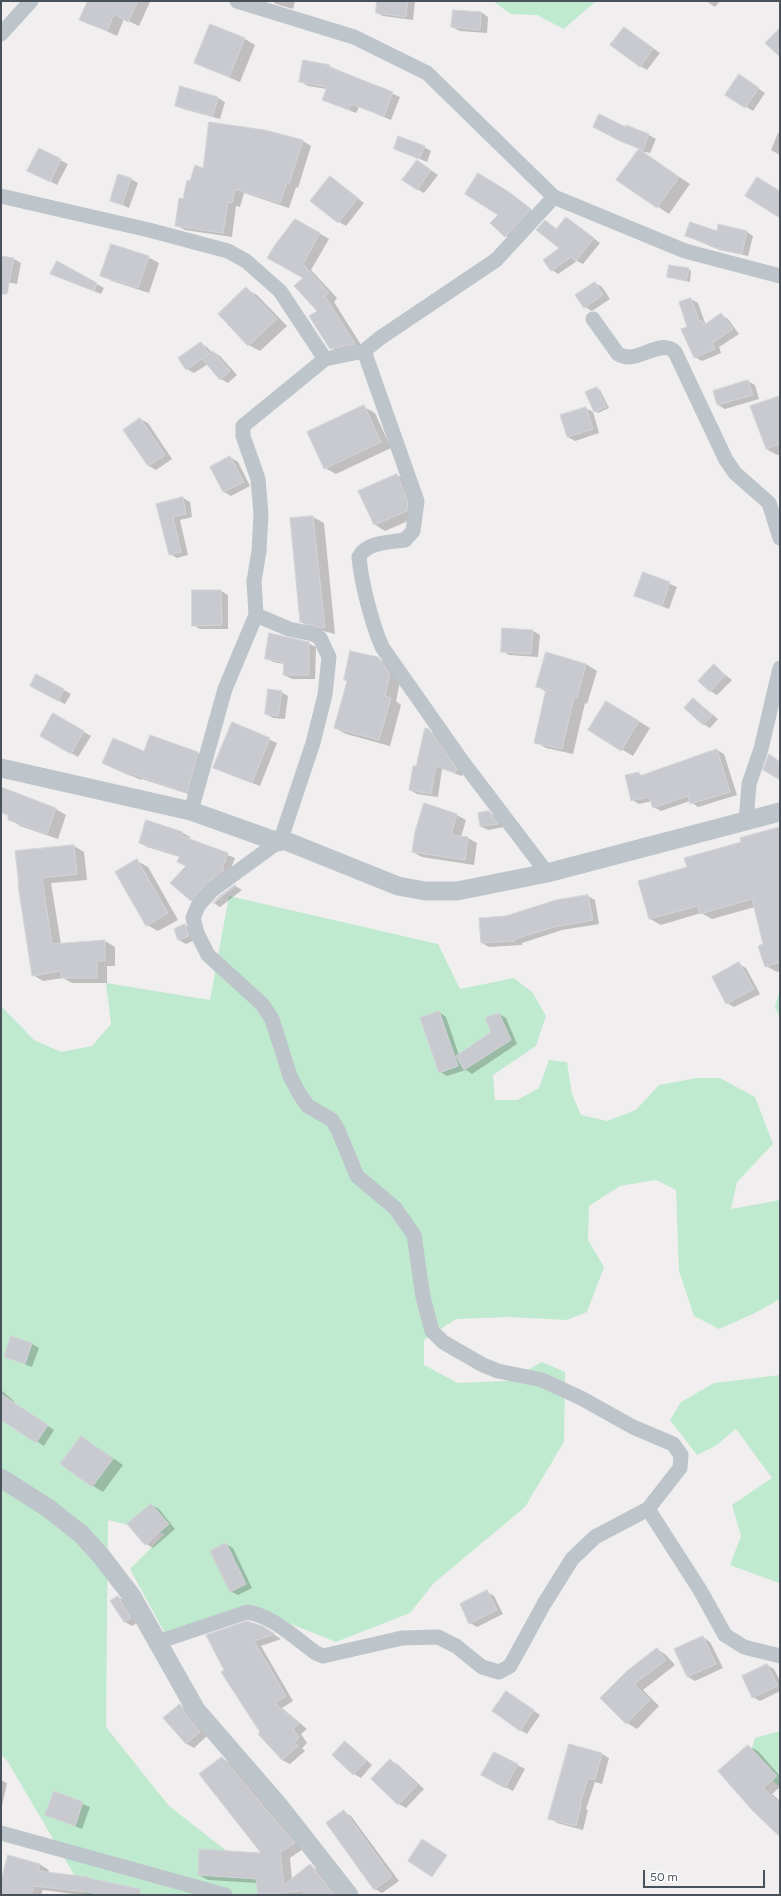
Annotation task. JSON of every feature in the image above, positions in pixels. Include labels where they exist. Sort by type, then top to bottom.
[{"type":"street","points":[[1,34],[31,1]]},
{"type":"street","points":[[237,1],[354,38],[427,73],[554,197],[685,251],[780,276]]},
{"type":"street","points":[[1,196],[149,230],[228,251],[246,261],[280,291],[325,359]]},
{"type":"street","points":[[191,811],[225,689],[256,615],[254,581],[259,551],[261,514],[258,479],[243,436],[243,426],[325,359],[364,351],[380,338],[496,260],[554,197]]},
{"type":"street","points":[[593,319],[618,354],[623,358],[630,358],[663,347],[671,348],[675,352],[726,460],[735,473],[769,503],[780,538]]},
{"type":"street","points":[[364,351],[417,501],[413,531],[405,540],[366,548],[359,557],[373,624],[377,636],[382,647],[462,761],[547,873]]},
{"type":"street","points":[[158,1642],[247,1612],[256,1613],[278,1624],[316,1653],[323,1656],[402,1638],[438,1637],[456,1646],[482,1667],[499,1672],[510,1666],[544,1604],[572,1559],[595,1537],[648,1509],[680,1468],[681,1455],[673,1444],[633,1427],[568,1392],[542,1380],[498,1371],[483,1365],[443,1342],[432,1331],[425,1304],[414,1234],[395,1208],[367,1186],[357,1176],[338,1130],[332,1120],[308,1106],[300,1095],[290,1076],[272,1019],[262,1004],[208,955],[193,918],[198,906],[211,891],[280,841],[313,743],[325,695],[329,657],[320,638],[313,634],[289,629],[256,615]]},
{"type":"street","points":[[746,822],[749,784],[761,749],[780,668]]},
{"type":"street","points":[[1,768],[191,811],[280,841],[398,886],[425,891],[456,891],[547,873],[780,812]]},
{"type":"street","points":[[1,1478],[48,1508],[81,1534],[101,1556],[131,1595],[182,1688],[196,1710],[280,1807],[349,1895]]},
{"type":"street","points":[[648,1509],[700,1590],[724,1635],[744,1647],[780,1656]]},
{"type":"street","points":[[1,1833],[225,1895]]},
{"type":"green space","points":[[493,1],[596,1],[564,29],[537,15],[511,14]]},
{"type":"green space","points":[[229,896],[438,944],[460,989],[514,978],[533,993],[546,1016],[536,1046],[493,1075],[495,1100],[517,1100],[539,1088],[549,1060],[567,1062],[572,1094],[581,1115],[607,1121],[636,1110],[659,1085],[697,1078],[720,1078],[755,1097],[773,1144],[737,1182],[731,1209],[780,1200],[780,1299],[753,1314],[719,1329],[694,1316],[679,1271],[676,1190],[656,1180],[620,1186],[589,1206],[588,1240],[604,1267],[587,1312],[567,1320],[509,1317],[456,1319],[424,1340],[424,1365],[458,1383],[506,1381],[542,1362],[565,1372],[564,1442],[525,1507],[434,1583],[410,1613],[336,1642],[256,1610],[167,1637],[130,1569],[165,1534],[108,1520],[106,1727],[169,1806],[269,1884],[272,1895],[86,1895],[8,1762],[1,1754],[1,1006],[34,1040],[61,1052],[92,1046],[111,1024],[106,983],[210,1000]]},
{"type":"green space","points":[[780,988],[780,1018],[775,1007]]},
{"type":"green space","points":[[780,1375],[779,1583],[730,1565],[741,1536],[732,1505],[772,1478],[736,1429],[717,1445],[697,1455],[670,1420],[681,1402],[714,1383]]},
{"type":"green space","points":[[780,1731],[780,1786],[776,1784],[750,1755],[755,1738]]},
{"type":"building","points":[[85,1],[138,1],[128,22],[114,14],[107,31],[79,20],[87,2]]},
{"type":"building","points":[[377,1],[408,1],[406,17],[376,13]]},
{"type":"building","points":[[453,10],[481,12],[480,30],[451,27]]},
{"type":"building","points":[[210,24],[245,38],[229,77],[194,63]]},
{"type":"building","points":[[624,27],[653,48],[640,67],[610,45]]},
{"type":"building","points":[[780,28],[780,57],[765,43]]},
{"type":"building","points":[[303,60],[330,65],[329,67],[393,92],[384,116],[351,104],[349,110],[322,100],[327,87],[299,82]]},
{"type":"building","points":[[739,74],[759,88],[745,108],[725,95]]},
{"type":"building","points":[[180,86],[218,97],[213,116],[175,106]]},
{"type":"building","points":[[599,114],[626,127],[626,125],[649,134],[643,150],[620,141],[593,127]]},
{"type":"building","points":[[209,122],[265,130],[303,140],[289,184],[287,183],[280,203],[235,189],[232,203],[228,202],[223,233],[175,226],[179,198],[183,199],[187,180],[190,181],[195,165],[203,168]]},
{"type":"building","points":[[398,136],[425,146],[419,159],[394,149]]},
{"type":"building","points":[[39,148],[61,159],[50,182],[27,171]]},
{"type":"building","points":[[639,149],[679,177],[657,208],[616,180]]},
{"type":"building","points":[[417,160],[431,170],[417,190],[402,180]]},
{"type":"building","points":[[478,173],[509,192],[531,209],[505,237],[490,223],[498,215],[465,194]]},
{"type":"building","points":[[118,174],[131,178],[122,205],[110,201]]},
{"type":"building","points":[[330,176],[358,198],[338,223],[310,201]]},
{"type":"building","points":[[757,177],[780,191],[780,218],[745,196]]},
{"type":"building","points":[[566,217],[594,238],[576,261],[571,257],[551,271],[543,260],[559,248],[536,230],[545,220],[556,229]]},
{"type":"building","points":[[295,219],[320,233],[303,264],[329,293],[325,296],[355,344],[330,349],[309,316],[317,311],[294,286],[303,278],[267,258]]},
{"type":"building","points":[[690,222],[717,231],[718,224],[747,231],[742,254],[713,247],[713,245],[685,236]]},
{"type":"building","points":[[111,244],[149,256],[138,288],[100,276]]},
{"type":"building","points":[[1,256],[14,258],[7,294],[1,294]]},
{"type":"building","points":[[57,261],[97,283],[94,291],[50,274]]},
{"type":"building","points":[[669,265],[689,268],[686,281],[667,277]]},
{"type":"building","points":[[595,282],[603,295],[584,308],[575,295]]},
{"type":"building","points":[[246,287],[277,319],[248,346],[218,314]]},
{"type":"building","points":[[691,298],[699,321],[702,320],[704,325],[721,313],[733,329],[712,343],[715,349],[694,358],[681,329],[687,327],[679,302]]},
{"type":"building","points":[[201,342],[209,354],[186,370],[178,358]]},
{"type":"building","points":[[213,351],[230,371],[220,380],[203,360]]},
{"type":"building","points":[[748,380],[753,395],[717,405],[713,391]]},
{"type":"building","points":[[597,387],[606,407],[594,412],[585,392]]},
{"type":"building","points":[[780,396],[780,444],[766,449],[750,406]]},
{"type":"building","points":[[364,405],[381,442],[324,469],[307,432]]},
{"type":"building","points":[[586,407],[593,429],[567,437],[560,415]]},
{"type":"building","points":[[140,418],[165,455],[148,466],[123,430]]},
{"type":"building","points":[[230,456],[244,482],[223,492],[210,467]]},
{"type":"building","points":[[397,474],[408,502],[407,511],[374,525],[358,491]]},
{"type":"building","points":[[183,497],[186,514],[173,517],[181,552],[169,555],[156,504]]},
{"type":"building","points":[[313,516],[325,628],[300,622],[290,518]]},
{"type":"building","points":[[643,572],[670,582],[662,606],[634,596]]},
{"type":"building","points":[[192,590],[221,590],[222,625],[192,626]]},
{"type":"building","points":[[502,628],[533,630],[531,654],[501,652]]},
{"type":"building","points":[[269,633],[309,642],[309,675],[283,675],[284,662],[265,659]]},
{"type":"building","points":[[350,651],[378,657],[390,674],[385,696],[391,698],[379,740],[334,728],[347,681],[344,680]]},
{"type":"building","points":[[546,652],[586,664],[577,698],[574,697],[562,749],[534,743],[546,689],[536,687]]},
{"type":"building","points":[[714,664],[725,675],[710,692],[698,681]]},
{"type":"building","points":[[36,674],[64,689],[58,701],[30,686]]},
{"type":"building","points":[[268,689],[282,691],[278,716],[265,714]]},
{"type":"building","points":[[693,698],[712,715],[703,725],[684,708]]},
{"type":"building","points":[[606,701],[639,721],[621,751],[588,730]]},
{"type":"building","points":[[53,713],[84,731],[71,754],[40,736]]},
{"type":"building","points":[[232,722],[270,738],[252,783],[213,768]]},
{"type":"building","points":[[425,728],[429,729],[457,769],[455,773],[436,766],[431,794],[409,790],[413,766],[416,766]]},
{"type":"building","points":[[150,735],[198,752],[187,793],[132,774],[131,776],[102,763],[113,738],[144,751]]},
{"type":"building","points":[[717,749],[730,792],[690,804],[688,796],[653,808],[649,797],[631,801],[625,775],[639,772],[639,776]]},
{"type":"building","points":[[769,754],[780,762],[780,780],[763,770]]},
{"type":"building","points":[[1,787],[56,808],[47,834],[8,820],[8,815],[1,812]]},
{"type":"building","points":[[424,803],[457,814],[451,835],[468,837],[465,860],[412,852],[415,832]]},
{"type":"building","points":[[489,811],[498,824],[480,826],[478,813]]},
{"type":"building","points":[[146,820],[183,832],[182,836],[228,853],[222,869],[224,870],[206,884],[191,901],[170,883],[186,866],[177,862],[180,856],[139,843]]},
{"type":"building","points":[[780,827],[780,962],[765,967],[758,946],[763,944],[752,899],[700,914],[698,906],[649,919],[638,881],[687,867],[684,858],[741,842],[740,838]]},
{"type":"building","points":[[74,845],[77,874],[42,878],[52,944],[105,940],[105,961],[97,961],[97,978],[61,978],[61,971],[32,976],[18,885],[15,851]]},
{"type":"building","points":[[137,859],[168,913],[146,926],[115,872]]},
{"type":"building","points":[[235,885],[236,886],[212,903],[217,898]]},
{"type":"building","points":[[588,895],[593,920],[554,927],[515,939],[515,941],[481,943],[479,918],[506,916],[556,900]]},
{"type":"building","points":[[185,924],[189,936],[178,940],[174,929]]},
{"type":"building","points":[[739,962],[754,989],[726,1004],[712,977]]},
{"type":"building","points":[[439,1011],[458,1066],[439,1073],[420,1018]]},
{"type":"building","points":[[499,1013],[511,1040],[464,1070],[456,1056],[491,1032],[485,1018]]},
{"type":"building","points":[[11,1336],[32,1343],[25,1364],[4,1357]]},
{"type":"building","points":[[1,1394],[48,1425],[36,1443],[1,1420]]},
{"type":"building","points":[[81,1436],[113,1459],[92,1487],[60,1464]]},
{"type":"building","points":[[151,1504],[169,1524],[145,1545],[127,1524]]},
{"type":"building","points":[[226,1543],[246,1584],[230,1592],[210,1551]]},
{"type":"building","points":[[487,1590],[497,1610],[469,1624],[460,1604]]},
{"type":"building","points":[[118,1596],[131,1618],[124,1622],[110,1601]]},
{"type":"building","points":[[247,1621],[262,1626],[275,1634],[254,1641],[286,1696],[275,1703],[299,1724],[293,1729],[299,1737],[295,1743],[298,1746],[282,1760],[258,1734],[260,1732],[221,1672],[224,1670],[206,1635]]},
{"type":"building","points":[[703,1636],[716,1664],[687,1677],[674,1649]]},
{"type":"building","points":[[657,1648],[666,1660],[634,1684],[650,1700],[626,1724],[600,1698],[627,1671]]},
{"type":"building","points":[[767,1664],[778,1686],[752,1698],[742,1676]]},
{"type":"building","points":[[506,1691],[534,1710],[520,1731],[492,1711]]},
{"type":"building","points":[[180,1704],[200,1732],[186,1744],[163,1718]]},
{"type":"building","points":[[345,1741],[366,1761],[353,1775],[332,1755]]},
{"type":"building","points":[[569,1744],[602,1753],[595,1780],[588,1778],[580,1805],[576,1826],[548,1819]]},
{"type":"building","points":[[748,1745],[777,1776],[763,1788],[780,1804],[780,1837],[751,1809],[718,1771]]},
{"type":"building","points":[[494,1752],[518,1764],[505,1788],[481,1775]]},
{"type":"building","points":[[222,1757],[295,1843],[280,1853],[284,1885],[310,1864],[335,1895],[305,1895],[302,1891],[258,1895],[256,1879],[198,1875],[199,1849],[261,1853],[199,1774]]},
{"type":"building","points":[[390,1759],[417,1785],[398,1805],[371,1779]]},
{"type":"building","points":[[54,1791],[83,1802],[75,1826],[45,1815]]},
{"type":"building","points":[[344,1810],[392,1877],[374,1890],[326,1823]]},
{"type":"building","points":[[422,1839],[447,1855],[432,1877],[408,1861]]},
{"type":"building","points":[[8,1855],[40,1864],[38,1871],[88,1877],[140,1889],[140,1895],[94,1895],[94,1893],[34,1886],[31,1895],[1,1895],[1,1881]]}]
